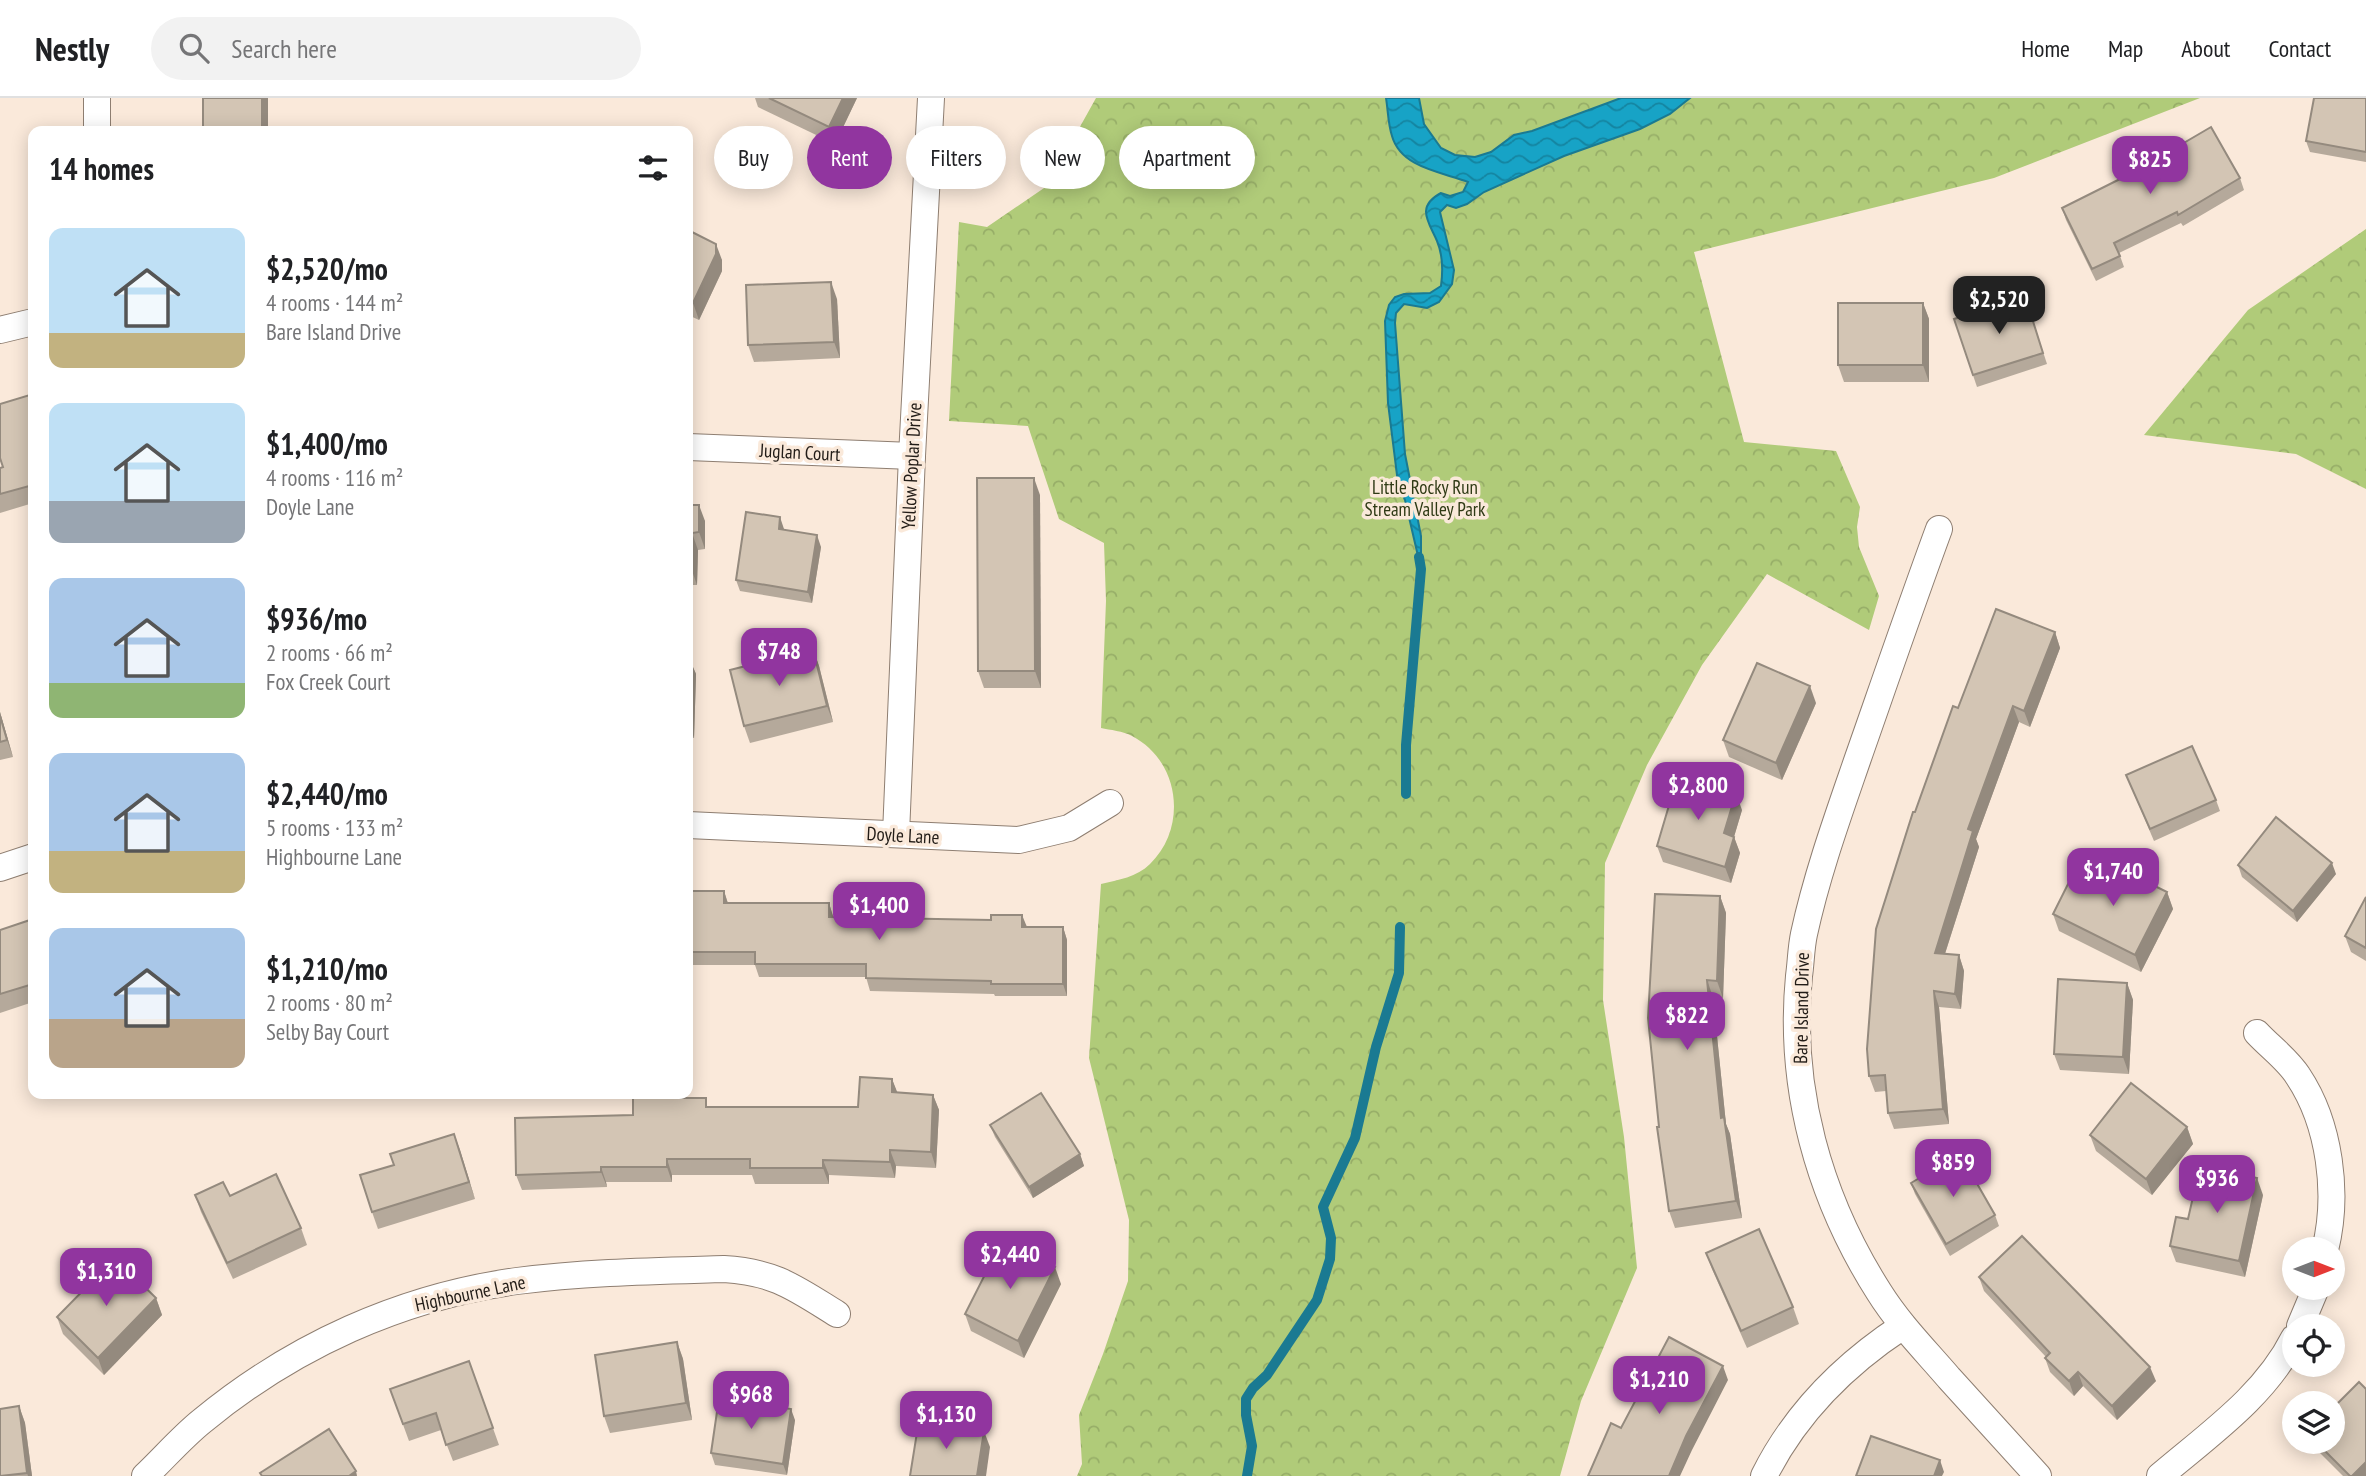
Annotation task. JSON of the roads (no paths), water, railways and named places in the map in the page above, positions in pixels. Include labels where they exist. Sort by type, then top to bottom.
[{"type":"street","points":[[96,126],[97,98]]},
{"type":"street","name":"Yellow Poplar Drive","points":[[896,834],[912,456],[932,98]]},
{"type":"street","points":[[0,330],[28,323]]},
{"type":"street","name":"Juglan Court","points":[[693,447],[912,456]]},
{"type":"street","name":"Bare Island Drive","points":[[1939,529],[1818,874],[1803,937],[1797,995],[1801,1083],[1821,1174],[1835,1212],[1879,1292],[1903,1326],[2038,1476]]},
{"type":"street","name":"Doyle Lane","points":[[693,825],[1019,840],[1069,828],[1110,803]]},
{"type":"street","points":[[0,868],[28,859]]},
{"type":"street","points":[[2257,1033],[2298,1075],[2319,1118],[2330,1176],[2327,1237]]},
{"type":"street","name":"Highbourne Lane","points":[[145,1476],[199,1423],[278,1365],[370,1319],[442,1296],[516,1281],[589,1274],[745,1270],[782,1280],[837,1314]]},
{"type":"street","points":[[1764,1476],[1774,1455],[1804,1413],[1844,1370],[1903,1326]]},
{"type":"street","points":[[2160,1476],[2255,1393],[2282,1357]]},
{"type":"water","points":[[1386,98],[1419,98],[1424,124],[1441,148],[1455,155],[1475,157],[1491,152],[1514,135],[1532,131],[1621,98],[1690,98],[1670,114],[1640,129],[1564,156],[1484,192],[1467,204],[1456,208],[1447,205],[1440,212],[1454,270],[1452,284],[1439,302],[1427,308],[1404,304],[1396,313],[1395,323],[1405,454],[1421,536],[1421,569],[1405,500],[1398,483],[1388,403],[1385,321],[1389,305],[1395,297],[1430,293],[1441,286],[1440,252],[1426,209],[1433,198],[1441,193],[1450,196],[1463,192],[1468,182],[1424,167],[1404,155],[1392,136]]},
{"type":"waterway","points":[[1406,794],[1406,745],[1421,569],[1419,557]]},
{"type":"waterway","points":[[1247,1476],[1252,1446],[1246,1399],[1267,1375],[1317,1300],[1330,1259],[1331,1238],[1323,1207],[1355,1138],[1376,1047],[1399,973],[1400,927]]},
{"type":"park label","name":"Little Rocky Run Stream Valley Park","points":[[1425,498]]}]
